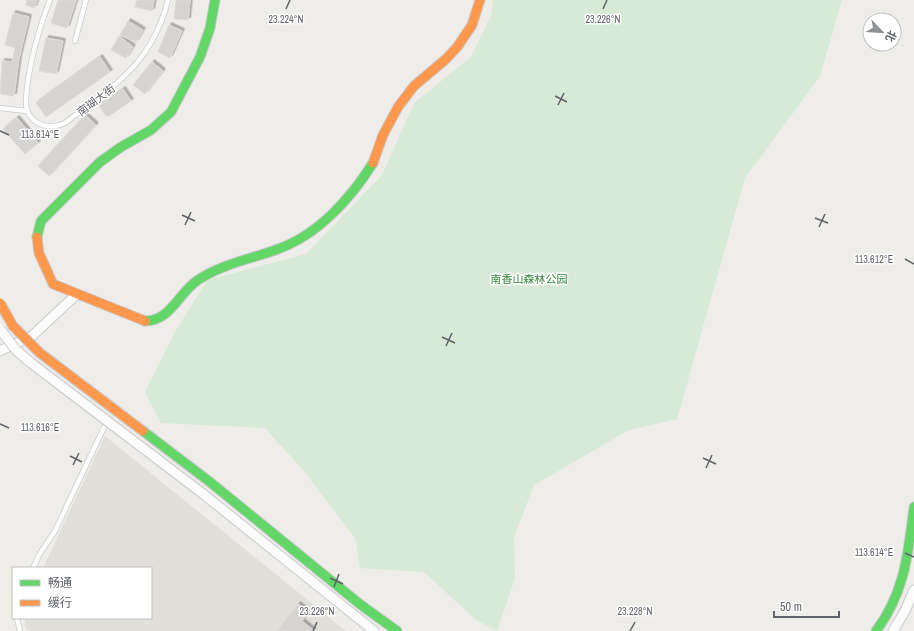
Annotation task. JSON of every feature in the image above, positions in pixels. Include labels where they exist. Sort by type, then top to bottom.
[{"type":"street","points":[[215,0],[210,28],[200,57],[171,112],[151,130],[121,147],[100,162],[41,221],[36,232],[36,245],[53,284],[144,321],[157,320],[168,314],[180,295],[197,280],[216,268],[282,247],[308,234],[352,191],[375,160],[383,136],[395,113],[410,91],[427,72],[445,60],[460,44],[471,26],[480,0]]},
{"type":"street","points":[[0,351],[32,336],[77,294]]},
{"type":"street","points":[[0,303],[13,326],[40,353],[210,482],[360,605],[397,631]]},
{"type":"street","points":[[0,329],[16,350],[31,363],[202,492],[374,631]]},
{"type":"street","points":[[876,631],[894,606],[902,586],[907,566],[914,507]]},
{"type":"street","points":[[893,631],[905,612],[914,590]]},
{"type":"lane","points":[[0,108],[27,111],[26,102],[32,58],[50,0]]},
{"type":"lane","points":[[75,41],[86,0]]},
{"type":"lane","name":"南瑚大街","points":[[27,111],[39,124],[48,127],[57,127],[65,123],[113,87],[129,73],[142,58],[154,40],[162,21],[168,0]]},
{"type":"lane","points":[[33,567],[39,555],[55,531],[107,421]]},
{"type":"lane","points":[[17,619],[20,631]]},
{"type":"shaded area","points":[[105,436],[346,631],[31,631],[26,629],[24,619],[152,619],[152,567],[43,567]]},
{"type":"green space","name":"南香山森林公园","points":[[493,0],[842,0],[820,76],[745,178],[677,419],[629,430],[534,485],[514,537],[515,578],[497,631],[475,619],[424,572],[360,568],[355,538],[303,470],[265,428],[161,423],[145,392],[175,332],[207,280],[306,254],[382,175],[414,103],[471,57],[491,16]]},
{"type":"building","points":[[27,0],[37,0],[34,8],[26,5]]},
{"type":"building","points":[[58,0],[76,0],[67,28],[51,23]]},
{"type":"building","points":[[137,0],[154,0],[152,11],[135,7]]},
{"type":"building","points":[[176,0],[190,0],[188,20],[174,19]]},
{"type":"building","points":[[13,13],[29,17],[19,58],[14,96],[0,94],[2,61],[12,62],[15,48],[5,45]]},
{"type":"building","points":[[128,21],[143,30],[136,42],[120,35]]},
{"type":"building","points":[[169,25],[182,31],[170,58],[158,52]]},
{"type":"building","points":[[119,36],[133,47],[126,58],[111,50]]},
{"type":"building","points":[[46,38],[63,41],[56,74],[39,71]]},
{"type":"building","points":[[100,57],[110,72],[46,117],[36,103]]},
{"type":"building","points":[[152,62],[163,71],[145,94],[133,85]]},
{"type":"building","points":[[123,89],[131,101],[109,116],[106,116],[99,106]]},
{"type":"building","points":[[85,115],[96,125],[49,176],[38,166]]},
{"type":"building","points":[[17,118],[38,143],[25,154],[3,129]]},
{"type":"building","points":[[298,604],[308,612],[302,621],[314,631],[277,631]]},
{"type":"traffic: fast","points":[[37,237],[41,221],[100,162],[121,147],[151,130],[171,112],[200,57],[210,28],[215,0]]},
{"type":"traffic: fast","points":[[145,321],[154,320],[162,316],[174,305],[191,285],[207,274],[278,249],[307,235],[344,202],[373,163]]},
{"type":"traffic: fast","points":[[143,431],[210,482]]},
{"type":"traffic: fast","points":[[210,482],[361,605],[397,631]]},
{"type":"traffic: fast","points":[[876,631],[893,602],[904,572],[910,541],[914,507]]},
{"type":"traffic: slow","points":[[373,163],[383,135],[398,107],[414,86],[446,59],[458,46],[472,25],[480,0]]},
{"type":"traffic: slow","points":[[37,237],[39,253],[53,284],[145,321]]},
{"type":"traffic: slow","points":[[0,303],[13,326],[40,353],[143,431]]}]
